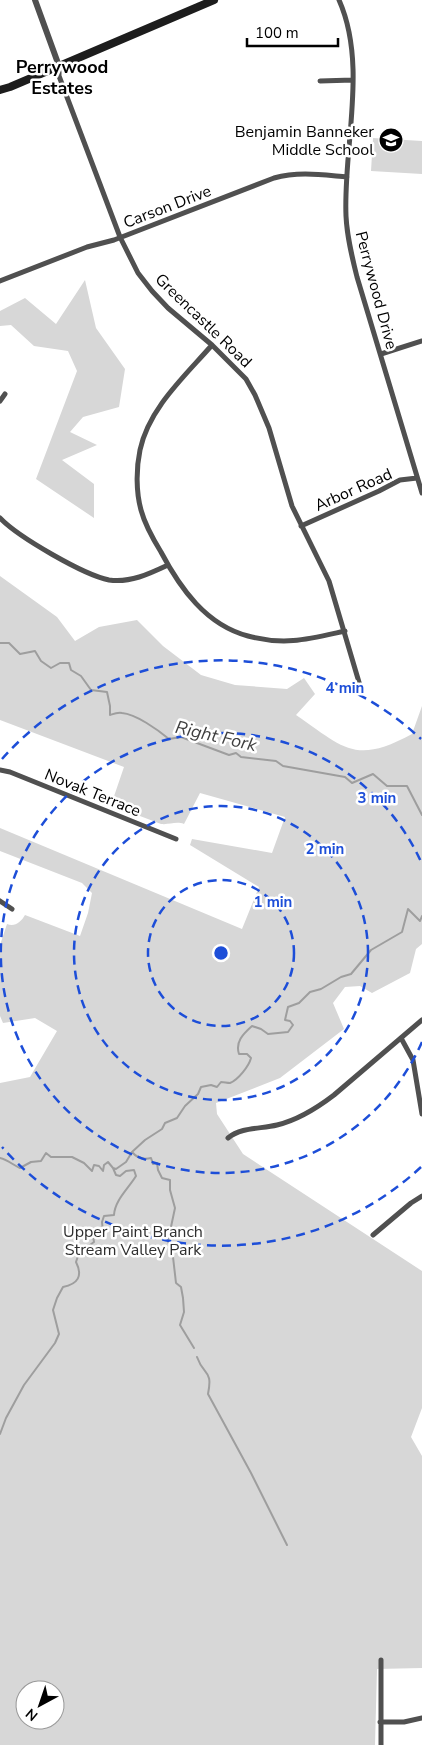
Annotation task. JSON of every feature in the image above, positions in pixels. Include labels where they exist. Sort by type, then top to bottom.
[{"type":"main road","points":[[0,90],[214,0]]},
{"type":"street","name":"Greencastle Road","points":[[35,0],[59,66],[59,76],[120,238],[138,273],[168,308],[212,345],[246,379],[255,395],[269,428],[292,506],[329,581],[361,689]]},
{"type":"street","name":"Perrywood Drive","points":[[339,0],[347,20],[353,47],[353,80],[347,177],[346,216],[348,240],[422,493]]},
{"type":"street","points":[[320,81],[353,80]]},
{"type":"street","name":"Carson Drive","points":[[0,281],[87,247],[120,238],[287,174],[347,177]]},
{"type":"street","points":[[381,354],[422,341]]},
{"type":"street","points":[[212,345],[155,413],[145,434],[140,451],[137,478],[141,511],[150,533],[179,584],[193,601],[211,618],[230,629],[246,636],[270,641],[297,642],[345,631]]},
{"type":"street","points":[[0,401],[5,394]]},
{"type":"street","name":"Arbor Road","points":[[301,526],[379,492],[400,480],[417,478]]},
{"type":"street","points":[[0,518],[23,537],[90,574],[110,580],[135,579],[168,564]]},
{"type":"street","name":"Novak Terrace","points":[[0,770],[10,772],[176,839]]},
{"type":"street","points":[[0,902],[12,909]]},
{"type":"street","points":[[228,1138],[235,1132],[278,1125],[304,1115],[334,1095],[422,1020]]},
{"type":"street","points":[[401,1038],[412,1060],[422,1114]]},
{"type":"street","points":[[373,1235],[422,1196]]},
{"type":"street","points":[[381,1660],[381,1745]]},
{"type":"street","points":[[380,1722],[404,1722],[422,1718]]},
{"type":"green space","points":[[373,138],[422,141],[422,174],[371,171]]},
{"type":"green space","points":[[85,280],[96,328],[125,369],[119,407],[83,417],[70,432],[97,445],[62,460],[94,484],[94,518],[36,479],[77,371],[68,351],[34,346],[11,325],[0,326],[0,311],[25,298],[56,324]]},
{"type":"green space","name":"Upper Paint Branch Stream Valley Park","points":[[0,576],[57,617],[75,641],[99,627],[137,620],[163,646],[201,675],[235,685],[287,689],[304,678],[315,694],[296,715],[339,744],[351,748],[363,750],[377,749],[412,734],[422,706],[422,944],[416,949],[410,973],[372,993],[360,986],[345,987],[333,1003],[344,1029],[280,1078],[216,1103],[217,1114],[243,1154],[422,1271],[422,1408],[411,1437],[422,1456],[422,1668],[377,1669],[375,1745],[0,1745],[0,1083],[30,1077],[57,1031],[35,1018],[3,1023],[0,1016],[0,945],[7,924],[13,925],[18,923],[25,915],[80,936],[88,913],[92,893],[82,883],[0,851],[0,828],[242,929],[259,887],[190,845],[192,839],[272,853],[285,817],[200,793],[184,824],[161,824],[111,805],[124,767],[0,720]]},
{"type":"waterway","name":"Right Fork","points":[[0,643],[9,643],[20,654],[35,651],[41,661],[51,668],[60,663],[69,663],[71,670],[81,676],[91,690],[107,692],[110,715],[120,713],[134,716],[169,739],[181,737],[229,755],[236,753],[241,757],[276,761],[283,766],[345,777],[352,783],[373,774],[387,786],[407,786],[422,815]]},
{"type":"waterway","points":[[0,1158],[20,1168],[31,1162],[41,1161],[46,1153],[51,1157],[72,1157],[84,1163],[92,1171],[94,1165],[99,1166],[103,1171],[104,1165],[108,1162],[116,1169],[126,1162],[132,1152],[145,1140],[162,1129],[165,1123],[177,1118],[185,1106],[198,1094],[201,1087],[211,1085],[217,1087],[221,1082],[230,1083],[240,1076],[251,1058],[247,1054],[239,1054],[238,1046],[243,1035],[252,1026],[268,1034],[288,1032],[293,1025],[290,1021],[285,1020],[288,1007],[299,1003],[310,992],[321,989],[341,977],[351,974],[371,950],[402,932],[408,909],[420,921],[422,916]]},
{"type":"waterway","points":[[132,1152],[140,1158],[151,1158],[153,1164],[157,1163],[162,1178],[170,1180],[170,1190],[175,1208],[168,1241],[173,1257],[176,1283],[181,1287],[183,1298],[184,1312],[180,1325],[194,1348]]},
{"type":"waterway","points":[[0,1434],[6,1418],[24,1385],[55,1343],[59,1334],[53,1310],[63,1287],[72,1284],[78,1279],[79,1271],[76,1262],[79,1253],[94,1242],[93,1236],[103,1232],[102,1222],[104,1216],[114,1215],[119,1199],[136,1176],[134,1170],[126,1171],[120,1176],[116,1175],[113,1168]]},
{"type":"waterway","points":[[197,1357],[209,1377],[208,1394],[287,1545]]},
{"type":"place","name":"Benjamin Banneker Middle School","points":[[391,140]]},
{"type":"district","name":"Perrywood Estates","points":[[62,77]]}]
